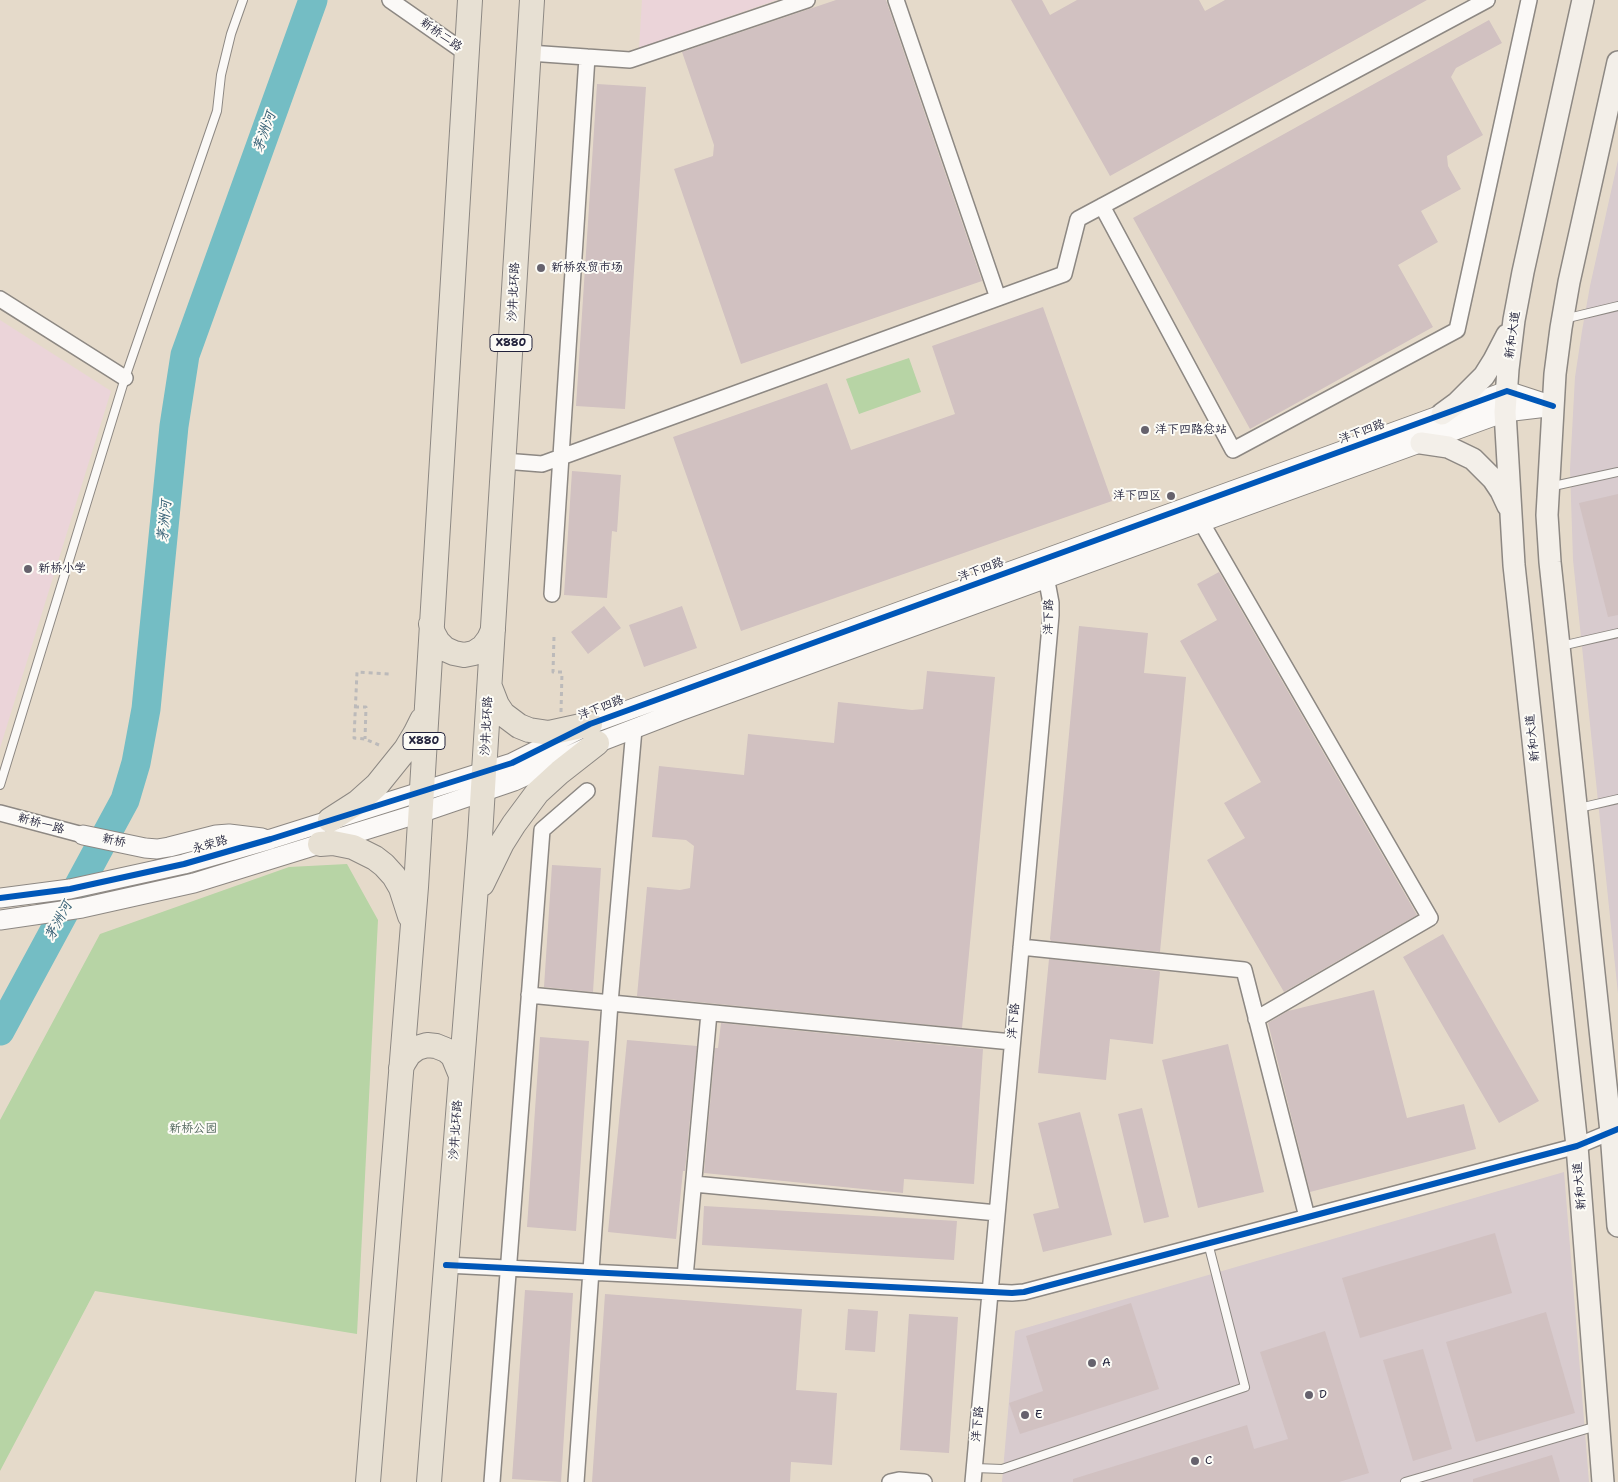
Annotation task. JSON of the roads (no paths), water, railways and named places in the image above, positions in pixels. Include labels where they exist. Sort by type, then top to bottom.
[{"type":"main road","name":"X880","points":[[368,1482],[412,930],[470,0]]},
{"type":"main road","name":"沙井北环路","points":[[429,1482],[484,781],[532,0]]},
{"type":"main road","name":"新和大道","points":[[1583,0],[1516,308],[1506,402],[1514,565],[1577,1146],[1603,1482]]},
{"type":"main road","points":[[1618,62],[1609,114],[1562,319],[1553,406],[1547,515],[1550,562],[1576,808],[1614,1130],[1618,1226]]},
{"type":"main road","points":[[1442,414],[1458,403],[1484,376],[1504,344],[1516,308]]},
{"type":"main road","points":[[1420,442],[1448,447],[1461,452],[1484,468],[1497,485],[1507,503],[1511,517]]},
{"type":"main road","points":[[431,624],[438,642],[445,649],[454,653],[464,654],[474,652],[483,647],[493,630]]},
{"type":"main road","points":[[490,686],[495,701],[503,714],[515,724],[529,730],[549,733],[593,734]]},
{"type":"main road","points":[[330,820],[358,802],[377,785],[395,764],[415,734],[426,711]]},
{"type":"main road","points":[[474,910],[493,859],[514,824],[537,793],[593,734]]},
{"type":"main road","points":[[320,844],[333,843],[353,847],[370,855],[384,865],[394,876],[401,888],[410,913],[412,930]]},
{"type":"main road","points":[[401,1068],[409,1054],[417,1048],[427,1045],[446,1050],[453,1056],[460,1073]]},
{"type":"street","name":"新桥二路","points":[[390,0],[466,53]]},
{"type":"street","points":[[528,53],[630,60],[807,0]]},
{"type":"street","points":[[896,0],[998,298]]},
{"type":"street","points":[[504,461],[542,464],[1064,274],[1078,219],[1487,0]]},
{"type":"street","points":[[1102,206],[1233,450],[1457,330],[1529,0]]},
{"type":"street","points":[[552,594],[587,57]]},
{"type":"street","points":[[0,299],[125,378]]},
{"type":"street","name":"洋下四路","points":[[593,734],[634,729],[1420,442],[1506,402]]},
{"type":"street","name":"洋下四路","points":[[420,802],[484,781],[512,762],[593,734],[1038,561],[1442,414],[1506,402],[1553,406]]},
{"type":"street","points":[[1192,505],[1430,918],[1256,1019]]},
{"type":"street","name":"洋下路","points":[[974,1475],[1051,616],[1051,603],[1038,561]]},
{"type":"street","points":[[576,1482],[610,1003],[634,729]]},
{"type":"street","points":[[492,1482],[542,830],[587,791]]},
{"type":"street","points":[[0,920],[82,908],[163,891],[219,876],[320,844],[420,802]]},
{"type":"street","name":"永荣路","points":[[0,898],[70,889],[160,870],[271,839],[330,820],[420,802]]},
{"type":"street","name":"新桥一路","points":[[0,813],[83,835]]},
{"type":"street","name":"新桥","points":[[83,835],[157,849],[216,835],[229,834],[271,839]]},
{"type":"street","points":[[1021,947],[1244,970],[1307,1217]]},
{"type":"street","points":[[529,995],[1012,1042]]},
{"type":"street","points":[[685,1277],[709,1013]]},
{"type":"street","points":[[446,1265],[990,1292],[1024,1292],[1577,1146],[1614,1130]]},
{"type":"street","points":[[694,1184],[997,1213]]},
{"type":"street","points":[[890,1482],[899,1480],[924,1482]]},
{"type":"lane","points":[[0,785],[125,378],[217,110],[221,75],[231,34],[243,0]]},
{"type":"lane","points":[[1562,319],[1618,306]]},
{"type":"lane","points":[[1548,488],[1618,472]]},
{"type":"lane","points":[[1559,647],[1618,633]]},
{"type":"lane","points":[[1576,808],[1618,799]]},
{"type":"lane","points":[[974,1475],[1002,1469],[1245,1387],[1208,1243]]},
{"type":"lane","points":[[1405,1482],[1599,1425]]},
{"type":"waterway","name":"茅洲河","points":[[0,1031],[125,800],[136,763],[146,709],[174,426],[185,355],[313,0]]},
{"type":"place","name":"新桥农贸市场","points":[[541,268]]},
{"type":"place","name":"洋下四路总站","points":[[1145,430]]},
{"type":"place","name":"洋下四区","points":[[1171,496]]},
{"type":"place","name":"新桥小学","points":[[28,569]]},
{"type":"place","name":"A","points":[[1092,1363]]},
{"type":"place","name":"D","points":[[1309,1395]]},
{"type":"place","name":"E","points":[[1025,1415]]},
{"type":"place","name":"C","points":[[1195,1461]]},
{"type":"park label","name":"新桥公园","points":[[193,1129]]}]
